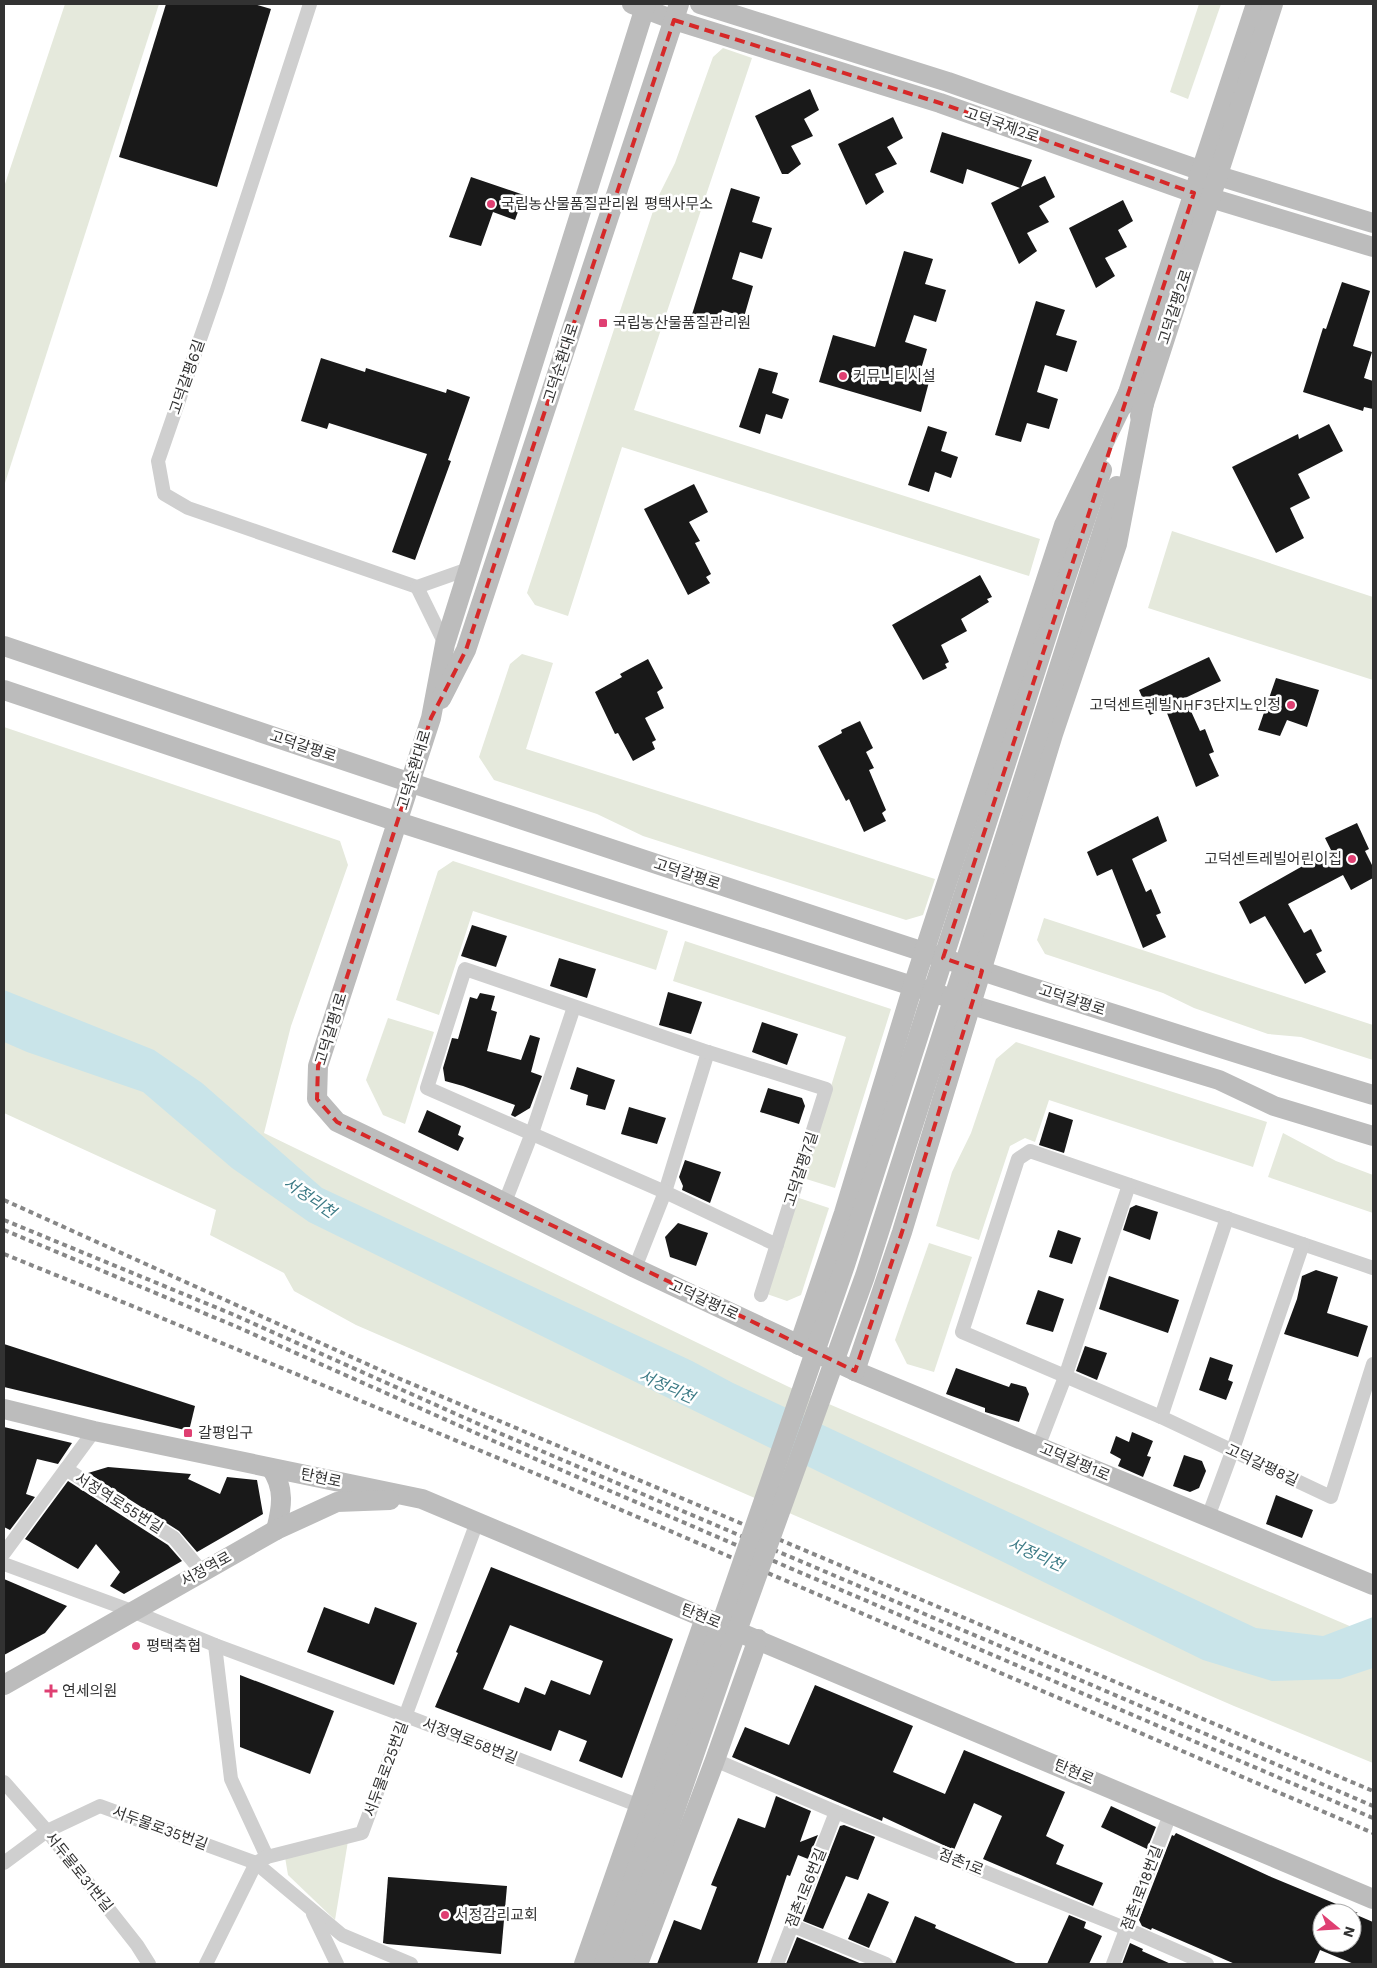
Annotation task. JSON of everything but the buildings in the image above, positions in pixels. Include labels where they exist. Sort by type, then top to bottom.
[{"type":"street","name":"고덕갈평6길","points":[[310,4],[217,290],[158,462],[164,494],[188,508],[417,587]]},
{"type":"street","name":"고덕국제2로","points":[[700,4],[948,82],[1210,173],[1373,224]]},
{"type":"street","name":"고덕갈평2로","points":[[1210,173],[1256,4]]},
{"type":"street","name":"고덕갈평2로","points":[[622,1964],[732,1644],[865,1276],[1077,611],[1136,398],[1202,195],[1273,4]]},
{"type":"street","name":"고덕국제2로","points":[[640,6],[677,12],[1202,195],[1373,248]]},
{"type":"street","name":"고덕순환대로","points":[[398,822],[431,718],[445,644],[640,6]]},
{"type":"street","name":"고덕순환대로","points":[[431,718],[466,650],[677,12]]},
{"type":"street","points":[[799,1345],[844,1212],[913,986],[1064,525],[1136,398]]},
{"type":"street","points":[[855,1371],[902,1232],[1053,734],[1117,544],[1136,398]]},
{"type":"street","name":"고덕갈평2로","points":[[604,1964],[845,1264],[1057,604],[1136,398]]},
{"type":"street","points":[[445,644],[417,587],[468,569]]},
{"type":"street","name":"고덕갈평로","points":[[4,646],[411,783],[924,952],[1227,1051],[1373,1095]]},
{"type":"street","points":[[4,690],[398,822],[972,1005],[1219,1080],[1274,1106],[1373,1136]]},
{"type":"street","name":"고덕갈평1로","points":[[398,822],[318,1066],[317,1099],[337,1122],[505,1202],[635,1268],[855,1371],[1373,1583]]},
{"type":"street","name":"고덕갈평7길","points":[[465,969],[574,1006],[708,1052],[826,1089],[777,1245],[665,1192],[427,1088],[465,969]]},
{"type":"street","points":[[505,1202],[532,1133],[574,1006]]},
{"type":"street","points":[[635,1268],[665,1192],[708,1052]]},
{"type":"street","name":"고덕갈평8길","points":[[1373,1268],[1030,1151],[1018,1159],[962,1332],[1161,1417],[1331,1497],[1373,1364]]},
{"type":"street","points":[[1038,1447],[1064,1377],[1129,1185]]},
{"type":"street","points":[[844,1212],[902,1232]]},
{"type":"street","points":[[1161,1417],[1227,1218]]},
{"type":"street","points":[[1208,1517],[1303,1244]]},
{"type":"street","points":[[762,1296],[777,1245]]},
{"type":"street","name":"탄현로","points":[[4,1410],[94,1431],[422,1500],[1171,1812],[1373,1899]]},
{"type":"street","points":[[66,1469],[94,1431]]},
{"type":"street","points":[[270,1468],[277,1477],[281,1488],[282,1507],[276,1530]]},
{"type":"street","name":"서정역로55번길","points":[[4,1553],[66,1469],[174,1538],[202,1572]]},
{"type":"street","name":"서정역로","points":[[4,1685],[276,1530],[337,1502],[422,1500]]},
{"type":"street","name":"서두물로25번길","points":[[261,1860],[362,1833],[477,1522]]},
{"type":"street","name":"서정역로58번길","points":[[4,1564],[132,1611],[215,1645],[640,1806]]},
{"type":"street","points":[[584,1964],[705,1618]]},
{"type":"street","points":[[638,1964],[715,1760],[758,1639]]},
{"type":"street","points":[[206,1964],[261,1860],[231,1779],[215,1645]]},
{"type":"street","name":"점촌1로","points":[[715,1760],[836,1812],[1127,1929],[1207,1964]]},
{"type":"street","name":"서두물로31번길","points":[[4,1782],[47,1831],[137,1945],[149,1964]]},
{"type":"street","name":"서두물로35번길","points":[[4,1863],[47,1831],[100,1806],[261,1860],[312,1912],[342,1935],[411,1964]]},
{"type":"street","name":"점촌1로6번길","points":[[776,1964],[836,1812]]},
{"type":"street","name":"점촌1로18번길","points":[[1113,1964],[1171,1812]]},
{"type":"street","name":"서두물로35번길","points":[[312,1912],[337,1964]]},
{"type":"street","points":[[791,1925],[886,1964]]},
{"type":"highlighted area","points":[[674,20],[940,103],[1194,193],[943,958],[982,971],[902,1232],[855,1371],[337,1122],[317,1099],[318,1066],[431,718],[466,650]]},
{"type":"shaded area","points":[[65,4],[159,4],[4,486],[4,187]]},
{"type":"shaded area","points":[[1199,4],[1221,4],[1188,99],[1170,92]]},
{"type":"shaded area","points":[[723,48],[752,58],[634,410],[1040,539],[1029,576],[622,447],[568,616],[535,605],[527,593],[657,199],[675,163],[713,57]]},
{"type":"shaded area","points":[[1172,531],[1373,597],[1373,680],[1148,608]]},
{"type":"shaded area","points":[[522,654],[553,663],[526,749],[935,879],[923,915],[906,920],[643,836],[597,814],[494,780],[479,757],[510,664]]},
{"type":"shaded area","points":[[4,727],[340,841],[348,865],[291,1026],[264,1133],[789,1387],[1373,1636],[1373,1763],[1234,1706],[356,1325],[294,1291],[284,1273],[210,1235],[216,1210],[4,1113]]},
{"type":"shaded area","points":[[453,861],[668,931],[656,970],[473,911],[439,1015],[396,1000],[438,871]]},
{"type":"shaded area","points":[[1044,918],[1373,1025],[1373,1060],[1301,1037],[1268,1034],[1194,1008],[1163,993],[1045,954],[1037,940]]},
{"type":"shaded area","points":[[685,941],[891,1009],[835,1188],[803,1178],[846,1037],[673,981]]},
{"type":"shaded area","points":[[388,1018],[434,1032],[405,1124],[383,1115],[366,1080]]},
{"type":"shaded area","points":[[1016,1042],[1267,1122],[1253,1167],[1049,1100],[1035,1142],[1025,1138],[1010,1146],[979,1240],[936,1226],[952,1172],[971,1133],[996,1059]]},
{"type":"shaded area","points":[[1283,1133],[1336,1161],[1373,1175],[1373,1213],[1268,1177]]},
{"type":"shaded area","points":[[796,1197],[829,1208],[801,1295],[787,1301],[767,1294]]},
{"type":"shaded area","points":[[929,1243],[972,1257],[934,1372],[907,1364],[895,1340]]},
{"type":"shaded area","points":[[348,1841],[335,1920],[288,1875],[285,1857]]},
{"type":"water","name":"서정리천","points":[[4,990],[154,1050],[202,1083],[322,1188],[1256,1628],[1323,1636],[1373,1617],[1373,1668],[1340,1679],[1272,1681],[1203,1660],[309,1222],[232,1168],[143,1092],[27,1052],[4,1042]]},
{"type":"railway","points":[[4,1200],[398,1378],[1373,1791]]},
{"type":"railway","points":[[4,1220],[232,1314],[492,1430],[1373,1806]]},
{"type":"railway","points":[[4,1230],[235,1326],[496,1442],[1373,1818]]},
{"type":"railway","points":[[4,1254],[570,1488],[1373,1833]]},
{"type":"place","name":"국립농산물품질관리원 평택사무소","points":[[491,204]]},
{"type":"place","name":"국립농산물품질관리원","points":[[603,323]]},
{"type":"place","name":"커뮤니티시설","points":[[843,376]]},
{"type":"place","name":"고덕센트레빌NHF3단지노인정","points":[[1291,705]]},
{"type":"place","name":"고덕센트레빌어린이집","points":[[1352,859]]},
{"type":"place","name":"갈평입구","points":[[188,1433]]},
{"type":"place","name":"평택축협","points":[[136,1646]]},
{"type":"place","name":"연세의원","points":[[51,1691]]},
{"type":"place","name":"서정감리교회","points":[[445,1915]]}]
